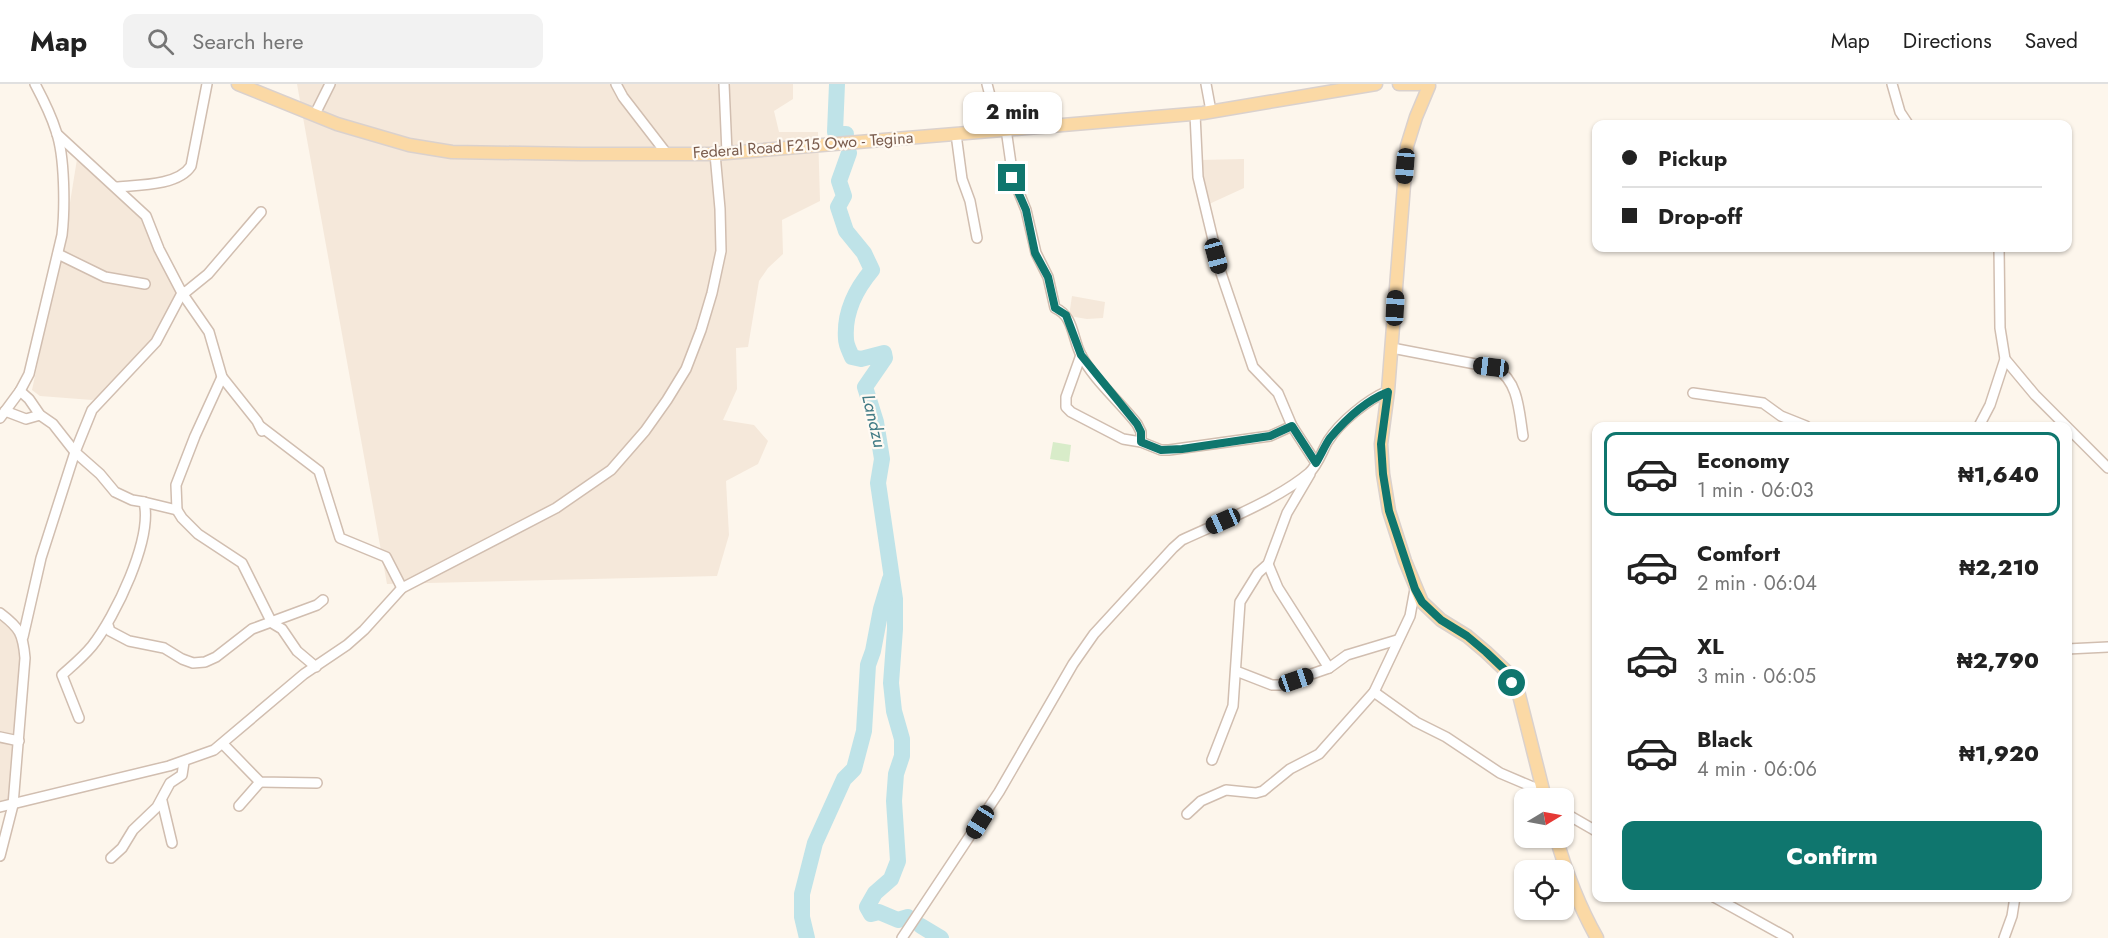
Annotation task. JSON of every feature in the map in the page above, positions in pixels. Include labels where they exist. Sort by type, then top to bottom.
[{"type":"main road","name":"Federal Road F215 Owo - Tegina","points":[[238,84],[337,124],[409,145],[452,152],[667,154],[721,153],[1195,114],[1345,87],[1376,84]]},
{"type":"main road","points":[[1399,84],[1428,85],[1407,146],[1392,348],[1381,444],[1389,511],[1415,589],[1422,602],[1441,620],[1467,636],[1506,671],[1519,694],[1542,788]]},
{"type":"main road","points":[[1559,848],[1564,867],[1598,938]]},
{"type":"street","points":[[35,84],[57,134],[64,220],[29,374],[20,391],[2,415],[26,419],[40,415]]},
{"type":"street","points":[[116,188],[173,180],[188,171],[191,166],[207,84]]},
{"type":"street","points":[[315,114],[330,84]]},
{"type":"street","points":[[616,84],[623,97],[667,154]]},
{"type":"street","points":[[0,807],[184,762],[223,744],[304,674],[364,630],[402,588],[572,497],[611,470],[645,431],[686,369],[712,293],[721,251],[724,84]]},
{"type":"street","points":[[987,84],[1002,129],[1012,178],[1026,210],[1035,253],[1048,277],[1055,308],[1066,315],[1081,355],[1137,424],[1141,432],[1141,442]]},
{"type":"street","points":[[1206,84],[1211,111]]},
{"type":"street","points":[[1892,84],[1900,111],[1906,120]]},
{"type":"street","points":[[1195,114],[1198,177],[1221,273],[1253,367],[1278,393],[1292,426],[1314,467]]},
{"type":"street","points":[[57,134],[146,216],[159,249],[182,293],[209,332],[222,377],[261,428],[319,471],[340,538],[386,557],[402,588]]},
{"type":"street","points":[[956,134],[962,178],[970,201],[977,238]]},
{"type":"street","points":[[0,856],[13,805],[25,658],[23,637],[41,558],[75,453],[92,410],[156,342],[182,293],[188,291],[208,274],[261,212]]},
{"type":"street","points":[[1981,422],[1990,405],[2005,359],[2000,328],[1999,252]]},
{"type":"street","points":[[58,254],[105,277],[146,284]]},
{"type":"street","points":[[1392,348],[1502,371],[1508,376],[1514,390],[1523,436]]},
{"type":"street","points":[[1081,355],[1066,398],[1066,407],[1123,439],[1141,442],[1161,450],[1186,449],[1270,436],[1292,426]]},
{"type":"street","points":[[2005,359],[2061,422]]},
{"type":"street","points":[[222,377],[176,485],[177,510],[198,534],[242,563],[272,623],[282,629],[297,651],[316,666]]},
{"type":"street","points":[[20,391],[40,415],[52,424],[75,453],[100,474],[115,492],[132,500],[177,510]]},
{"type":"street","points":[[1212,760],[1233,706],[1240,602],[1258,573],[1268,564],[1287,513],[1329,440],[1366,404],[1388,392]]},
{"type":"street","points":[[1693,393],[1762,403],[1781,416],[1796,422]]},
{"type":"street","points":[[2072,433],[2108,468]]},
{"type":"street","points":[[902,938],[999,792],[1047,705],[1094,634],[1182,540],[1289,488],[1314,467]]},
{"type":"street","points":[[79,718],[62,675],[90,648],[108,625],[119,604],[146,525],[144,502]]},
{"type":"street","points":[[1268,564],[1278,588],[1329,668]]},
{"type":"street","points":[[1187,814],[1201,801],[1226,790],[1256,793],[1263,791],[1290,769],[1319,754],[1374,692],[1410,616],[1415,589]]},
{"type":"street","points":[[108,625],[110,631],[117,636],[164,648],[173,655],[193,663],[205,662],[216,657],[252,629],[317,605],[323,600]]},
{"type":"street","points":[[0,614],[16,627],[23,637]]},
{"type":"street","points":[[1236,671],[1272,685],[1280,685],[1329,668],[1347,655],[1397,640]]},
{"type":"street","points":[[2072,649],[2108,647]]},
{"type":"street","points":[[1374,692],[1394,708],[1446,737],[1481,762],[1534,788]]},
{"type":"street","points":[[0,736],[19,741]]},
{"type":"street","points":[[223,744],[260,782],[317,783]]},
{"type":"street","points":[[111,858],[122,848],[133,830],[162,801],[170,783],[182,775],[184,762]]},
{"type":"street","points":[[239,806],[260,782]]},
{"type":"street","points":[[162,801],[172,843]]},
{"type":"street","points":[[1574,818],[1592,829]]},
{"type":"street","points":[[1723,902],[1788,938]]},
{"type":"street","points":[[2004,938],[2014,902]]},
{"type":"shaded area","points":[[297,84],[793,84],[793,99],[774,111],[779,132],[818,132],[820,201],[782,220],[783,254],[768,268],[759,281],[748,347],[736,348],[737,389],[723,420],[754,425],[768,441],[758,464],[726,481],[729,535],[717,576],[387,584]]},
{"type":"shaded area","points":[[78,153],[145,217],[180,292],[146,359],[120,388],[92,400],[40,396],[32,390],[63,246]]},
{"type":"shaded area","points":[[1244,159],[1244,188],[1207,205],[1201,181],[1200,160]]},
{"type":"shaded area","points":[[1072,296],[1105,302],[1103,318],[1087,319],[1069,316]]},
{"type":"shaded area","points":[[0,614],[24,636],[12,807],[0,808]]},
{"type":"green space","points":[[1053,442],[1071,445],[1069,462],[1050,459]]},
{"type":"waterway","name":"Landzu","points":[[837,84],[835,132],[846,134]]},
{"type":"waterway","name":"Landzu","points":[[849,153],[839,181],[844,196],[838,207],[846,231],[864,253],[872,270],[852,302],[847,320],[846,341],[852,357],[861,359],[884,353],[885,358],[865,387],[876,422],[882,459],[878,483],[895,599],[891,683],[894,711],[902,739],[902,756],[896,774],[894,801],[898,861],[891,879],[875,893],[867,907],[871,914],[879,912],[898,920],[908,917]]},
{"type":"waterway","name":"Landzu","points":[[807,938],[802,917],[802,894],[815,843],[844,779],[854,769],[864,731],[868,665],[890,579]]},
{"type":"waterway","name":"Landzu","points":[[921,926],[941,938]]},
{"type":"route","points":[[1012,178],[1026,210],[1035,253],[1048,277],[1055,308],[1066,315],[1081,355],[1090,368],[1137,424],[1141,432],[1141,442],[1161,450],[1195,448],[1270,436],[1292,426],[1316,463],[1329,440],[1352,416],[1378,396],[1388,392],[1381,444],[1383,474],[1389,511],[1415,589],[1422,602],[1441,620],[1467,636],[1486,652],[1506,671],[1512,683]]}]
